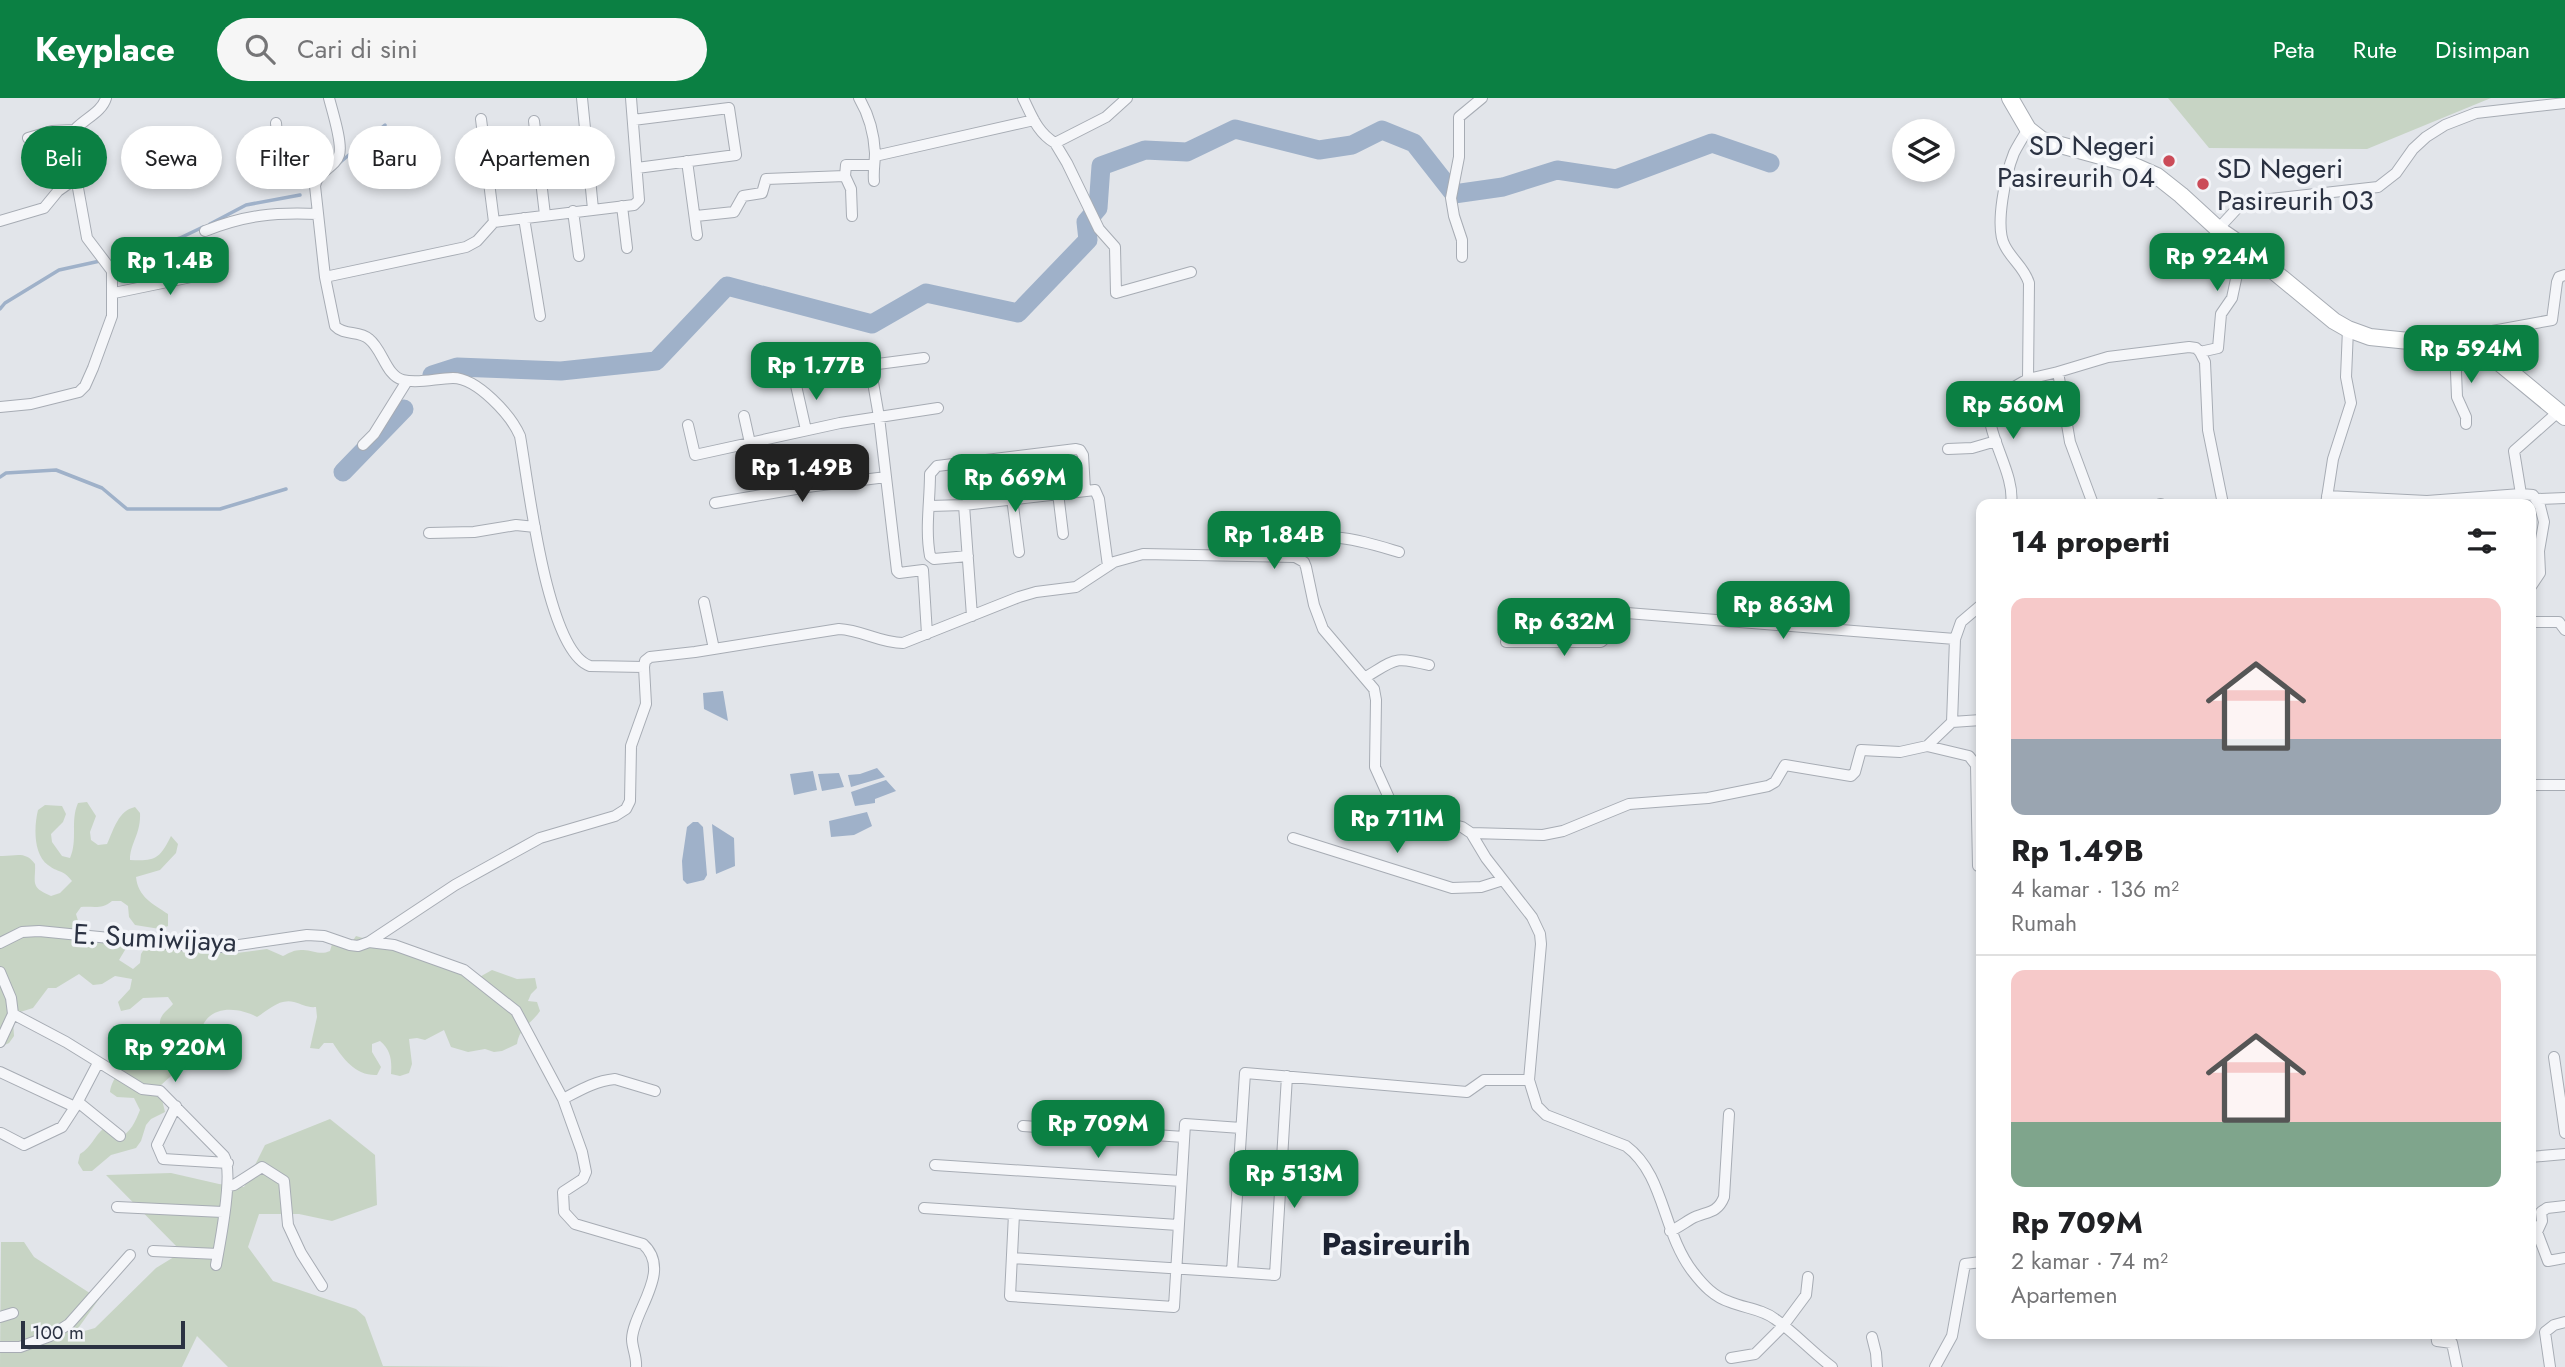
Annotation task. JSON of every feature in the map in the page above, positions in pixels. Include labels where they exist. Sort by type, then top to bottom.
[{"type":"main road","points":[[2010,98],[2028,129],[2042,140],[2130,164],[2157,176],[2218,229],[2243,246],[2334,321],[2370,337],[2477,348],[2490,355],[2562,414]]},
{"type":"street","points":[[78,126],[103,106],[106,98]]},
{"type":"street","points":[[330,98],[340,151],[334,163]]},
{"type":"street","points":[[582,98],[593,209]]},
{"type":"street","points":[[325,277],[466,247],[477,241],[494,222],[634,205],[639,200],[631,98]]},
{"type":"street","points":[[859,98],[869,115],[874,181]]},
{"type":"street","points":[[1023,98],[1043,136],[1055,143],[1095,221],[1115,247],[1116,293],[1191,272]]},
{"type":"street","points":[[1055,143],[1106,117],[1127,98]]},
{"type":"street","points":[[1462,257],[1462,240],[1454,216],[1452,194],[1459,157],[1459,117],[1482,98]]},
{"type":"street","points":[[2218,229],[2243,202],[2378,187],[2396,173],[2413,149],[2426,137],[2462,118],[2476,113],[2565,103]]},
{"type":"street","points":[[633,120],[729,108],[736,155],[637,168]]},
{"type":"street","points":[[481,119],[494,222]]},
{"type":"street","points":[[852,216],[851,188],[845,176],[846,165],[1034,120]]},
{"type":"street","points":[[534,121],[545,215]]},
{"type":"street","points":[[2028,129],[2011,163],[2004,192],[2001,232],[2004,246],[2023,268],[2029,283],[2028,379]]},
{"type":"street","points":[[687,162],[697,235]]},
{"type":"street","points":[[696,216],[732,213],[743,197],[762,193],[766,179],[845,176]]},
{"type":"street","points":[[0,221],[44,208],[61,189]]},
{"type":"street","points":[[0,407],[31,404],[70,395],[85,386],[98,357],[112,316],[114,293],[110,265],[87,237],[77,189]]},
{"type":"street","points":[[316,189],[325,277],[337,329],[367,337],[393,374],[407,381],[463,379],[472,382],[509,416],[520,436],[549,592],[568,642],[578,659],[590,666],[644,667]]},
{"type":"street","points":[[622,206],[627,248]]},
{"type":"street","points":[[573,211],[579,256]]},
{"type":"street","points":[[205,231],[241,218],[264,214],[318,214]]},
{"type":"street","points":[[524,218],[540,316]]},
{"type":"street","points":[[2200,352],[2218,348],[2221,314],[2232,298],[2243,246]]},
{"type":"street","points":[[114,293],[220,271]]},
{"type":"street","points":[[2477,348],[2482,335],[2487,332],[2552,320],[2557,282],[2559,277],[2565,275]]},
{"type":"street","points":[[2327,499],[2333,459],[2351,403],[2346,368],[2348,329]]},
{"type":"street","points":[[2455,346],[2457,397],[2466,417],[2466,424]]},
{"type":"street","points":[[2011,499],[2011,486],[1989,415],[1991,400],[2028,379],[2120,354],[2189,347],[2196,348],[2205,362],[2208,430],[2222,499]]},
{"type":"street","points":[[827,375],[870,365],[924,358]]},
{"type":"street","points":[[870,365],[879,417],[897,571],[923,569],[927,634]]},
{"type":"street","points":[[2059,372],[2067,430],[2090,499]]},
{"type":"street","points":[[363,445],[374,434],[407,381]]},
{"type":"street","points":[[795,381],[806,430]]},
{"type":"street","points":[[688,425],[695,455],[806,430],[938,408]]},
{"type":"street","points":[[2521,494],[2514,451],[2562,414]]},
{"type":"street","points":[[744,416],[750,443]]},
{"type":"street","points":[[1948,449],[1972,448],[1996,442]]},
{"type":"street","points":[[968,556],[934,559],[930,556],[927,524],[930,474],[937,466],[1054,450],[1080,450],[1085,490]]},
{"type":"street","points":[[715,503],[886,477]]},
{"type":"street","points":[[930,506],[964,505],[1085,490],[1097,492],[1108,566]]},
{"type":"street","points":[[1058,494],[1063,534]]},
{"type":"street","points":[[2454,499],[2533,495],[2537,499],[2544,522],[2539,551],[2541,569],[2536,581]]},
{"type":"street","points":[[1012,498],[1019,552]]},
{"type":"street","points":[[2537,499],[2565,498]]},
{"type":"street","points":[[964,505],[972,616]]},
{"type":"street","points":[[429,533],[474,532],[516,525],[535,527]]},
{"type":"street","points":[[1282,555],[1298,542],[1319,538],[1366,542],[1399,552]]},
{"type":"street","points":[[369,942],[455,885],[540,838],[615,816],[626,809],[630,801],[631,746],[646,704],[644,667],[645,661],[650,657],[839,629],[851,630],[891,643],[904,643],[1036,592],[1076,587],[1108,566],[1131,556],[1159,552],[1217,556],[1295,556],[1304,562],[1319,622],[1333,643],[1374,689],[1376,767],[1389,798],[1403,811],[1462,827],[1471,833],[1532,917],[1540,934],[1529,1080],[1535,1101],[1546,1115],[1626,1146],[1635,1153],[1650,1171],[1670,1231],[1685,1261],[1706,1287],[1717,1296],[1768,1315],[1832,1367]]},
{"type":"street","points":[[704,602],[714,649]]},
{"type":"street","points":[[1952,722],[1955,639],[1961,622],[1976,609]]},
{"type":"street","points":[[1506,642],[1601,642],[1620,615],[1627,614],[1955,639]]},
{"type":"street","points":[[2536,622],[2563,624]]},
{"type":"street","points":[[1366,677],[1401,658],[1429,665]]},
{"type":"street","points":[[1927,746],[1952,722],[1976,720]]},
{"type":"street","points":[[1471,833],[1543,835],[1563,831],[1629,804],[1708,798],[1768,786],[1775,782],[1785,765],[1852,776],[1861,750],[1900,752],[1927,746],[1969,756],[1976,765]]},
{"type":"street","points":[[2536,785],[2565,785]]},
{"type":"street","points":[[1293,838],[1452,888],[1481,887],[1503,880]]},
{"type":"street","name":"E. Sumiwijaya","points":[[0,943],[22,932],[39,931],[200,947],[225,947],[307,935],[324,936],[358,946],[369,942],[394,945],[464,970],[516,1011],[563,1099],[586,1166],[583,1179],[563,1192],[564,1212],[575,1224],[643,1244],[652,1257],[653,1277],[632,1340],[636,1367]]},
{"type":"street","points":[[0,972],[11,998],[13,1014],[0,1042]]},
{"type":"street","points":[[13,1014],[66,1042],[142,1089],[160,1091],[228,1163],[228,1186],[217,1259],[153,1251]]},
{"type":"street","points":[[2554,1057],[2565,1133]]},
{"type":"street","points":[[1,1133],[24,1145],[62,1127],[98,1063]]},
{"type":"street","points":[[0,1072],[76,1105],[120,1136]]},
{"type":"street","points":[[1233,1272],[1245,1073],[1467,1092],[1484,1080],[1529,1080]]},
{"type":"street","points":[[1012,1258],[1275,1275],[1287,1076]]},
{"type":"street","points":[[563,1099],[587,1086],[615,1079],[655,1091]]},
{"type":"street","points":[[176,1106],[158,1146],[163,1160],[228,1163]]},
{"type":"street","points":[[1670,1231],[1720,1206],[1724,1197],[1730,1114]]},
{"type":"street","points":[[1014,1214],[1010,1296],[1174,1307],[1185,1124],[1241,1128]]},
{"type":"street","points":[[1023,1126],[1184,1137]]},
{"type":"street","points":[[2536,1156],[2565,1154]]},
{"type":"street","points":[[935,1165],[1181,1181]]},
{"type":"street","points":[[228,1186],[262,1167],[284,1181],[288,1225],[322,1286]]},
{"type":"street","points":[[1239,1172],[1281,1175]]},
{"type":"street","points":[[117,1206],[223,1212]]},
{"type":"street","points":[[2536,1210],[2565,1206]]},
{"type":"street","points":[[924,1208],[1178,1225]]},
{"type":"street","points":[[2536,1228],[2542,1221],[2541,1212],[2547,1208]]},
{"type":"street","points":[[2536,1234],[2548,1261],[2565,1258]]},
{"type":"street","points":[[0,1346],[20,1347],[50,1336],[69,1324],[130,1255]]},
{"type":"street","points":[[1935,1367],[1952,1336],[1965,1264],[1976,1263]]},
{"type":"street","points":[[1731,1358],[1755,1354],[1783,1326],[1805,1295],[1808,1277]]},
{"type":"street","points":[[0,1317],[13,1312]]},
{"type":"street","points":[[2550,1367],[2545,1332],[2550,1326],[2565,1322]]},
{"type":"street","points":[[1872,1337],[1877,1367]]},
{"type":"street","points":[[2437,1339],[2438,1342],[2452,1343],[2457,1367]]},
{"type":"street","points":[[1753,1367],[1755,1354]]},
{"type":"green space","points":[[2168,98],[2491,98],[2367,149],[2209,148]]},
{"type":"green space","points":[[87,802],[96,816],[90,832],[91,840],[98,845],[107,844],[124,812],[135,807],[140,813],[130,860],[155,857],[163,850],[171,836],[178,844],[176,853],[160,870],[136,877],[143,895],[168,914],[168,926],[160,929],[135,925],[129,917],[128,906],[121,901],[112,901],[101,907],[81,907],[76,914],[83,933],[93,941],[98,943],[119,935],[131,940],[119,960],[133,969],[140,963],[146,946],[221,949],[228,953],[267,949],[283,956],[298,950],[319,953],[330,951],[332,944],[350,945],[356,936],[451,964],[460,963],[467,976],[476,979],[492,970],[517,979],[535,978],[537,988],[528,1001],[537,1002],[540,1011],[523,1030],[517,1044],[502,1051],[485,1049],[468,1052],[451,1047],[444,1030],[425,1040],[409,1039],[412,1064],[409,1073],[400,1076],[391,1074],[390,1056],[380,1041],[372,1044],[372,1052],[381,1067],[377,1075],[356,1070],[333,1043],[324,1043],[319,1049],[310,1048],[317,1017],[316,1007],[289,1001],[274,1005],[257,1017],[243,1011],[220,1011],[208,1018],[203,1025],[197,1049],[191,1057],[159,1087],[165,1112],[151,1119],[146,1125],[136,1148],[111,1155],[92,1171],[83,1171],[78,1163],[80,1154],[104,1128],[118,1138],[134,1123],[140,1110],[134,1098],[117,1097],[110,1092],[114,1079],[129,1065],[136,1062],[149,1063],[164,1053],[160,1022],[163,1014],[173,1004],[168,997],[143,998],[130,1009],[121,1011],[118,1002],[130,989],[132,979],[115,976],[102,984],[93,985],[79,974],[56,988],[48,988],[33,1008],[17,1013],[13,1020],[14,1036],[9,1043],[0,1047],[0,856],[27,857],[35,864],[35,883],[39,890],[51,896],[60,893],[72,881],[48,865],[40,854],[35,832],[38,810],[45,805],[62,806],[66,814],[63,822],[51,834],[52,842],[62,856],[70,858],[78,803]]},
{"type":"green space","points":[[330,1119],[375,1155],[377,1205],[332,1221],[299,1214],[259,1214],[248,1247],[273,1281],[356,1309],[365,1317],[383,1366],[511,1367],[228,1367],[197,1336],[182,1367],[0,1367],[1,1242],[24,1242],[34,1257],[99,1299],[74,1334],[95,1328],[156,1268],[182,1252],[106,1175],[171,1173],[244,1187],[265,1145]]},
{"type":"water","points":[[723,691],[728,721],[704,709],[703,693]]},
{"type":"water","points":[[877,768],[885,777],[851,787],[848,775]]},
{"type":"water","points":[[813,771],[817,790],[794,795],[790,774]]},
{"type":"water","points":[[839,773],[844,787],[822,791],[818,774]]},
{"type":"water","points":[[886,780],[896,791],[875,799],[875,803],[855,806],[851,792]]},
{"type":"water","points":[[867,812],[872,826],[854,835],[831,837],[829,821]]},
{"type":"water","points":[[698,822],[703,827],[707,875],[704,880],[687,884],[683,880],[682,861],[687,827]]},
{"type":"water","points":[[712,824],[734,838],[735,866],[716,874]]},
{"type":"waterway","points":[[338,164],[385,125]]},
{"type":"waterway","points":[[432,375],[457,367],[561,371],[656,361],[727,286],[872,324],[926,293],[1018,313],[1088,240],[1086,222],[1098,208],[1101,166],[1145,150],[1187,152],[1235,129],[1319,150],[1352,145],[1382,130],[1414,143],[1454,194],[1503,187],[1557,170],[1616,179],[1712,143],[1770,163]]},
{"type":"waterway","points":[[210,224],[246,205],[300,195]]},
{"type":"waterway","points":[[121,256],[180,238],[203,227]]},
{"type":"waterway","points":[[0,309],[5,303],[59,270],[100,261]]},
{"type":"waterway","points":[[343,472],[404,409]]},
{"type":"waterway","points":[[0,477],[6,473],[56,470],[102,488],[127,509],[220,509],[286,489]]},
{"type":"place","name":"SD Negeri Pasireurih 04","points":[[2169,161]]},
{"type":"place","name":"SD Negeri Pasireurih 03","points":[[2203,184]]},
{"type":"district","name":"Pasireurih","points":[[1396,1244]]}]
